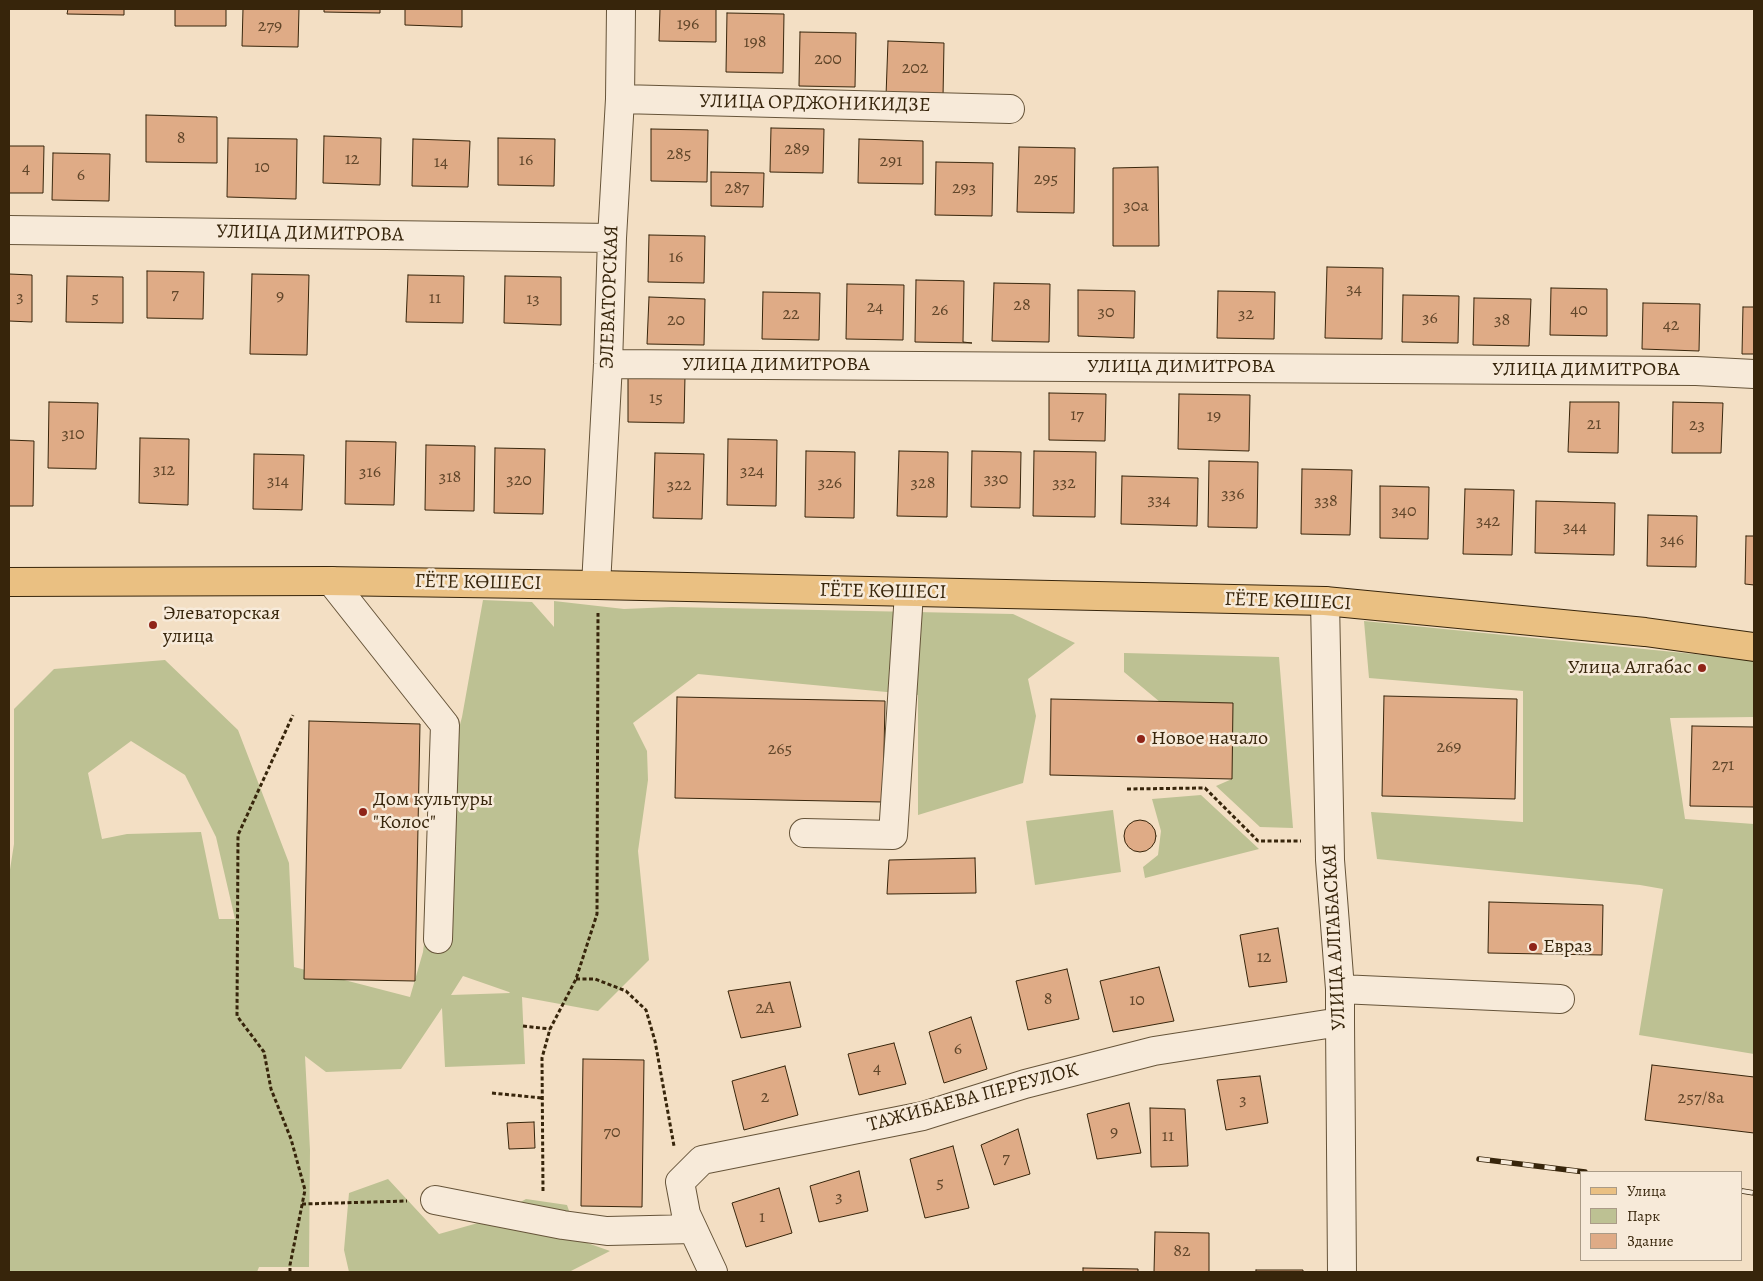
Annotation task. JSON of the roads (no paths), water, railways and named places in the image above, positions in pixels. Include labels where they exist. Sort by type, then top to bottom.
[{"type":"main road","name":"ГЁТЕ КӨШЕСІ","points":[[9,582],[331,581],[1325,601],[1645,632],[1754,647]]},
{"type":"street","name":"ЭЛЕВАТОРСКАЯ","points":[[596,585],[620,99],[621,9]]},
{"type":"street","name":"УЛИЦА ОРДЖОНИКИДЗЕ","points":[[620,99],[1010,109]]},
{"type":"street","name":"УЛИЦА ДИМИТРОВА","points":[[9,230],[612,238]]},
{"type":"street","name":"УЛИЦА ДИМИТРОВА","points":[[608,364],[1686,371],[1754,374]]},
{"type":"street","points":[[331,581],[445,725],[438,939]]},
{"type":"street","points":[[804,833],[893,836],[909,593]]},
{"type":"street","name":"УЛИЦА АЛГАБАСКАЯ","points":[[1325,601],[1329,841],[1340,989],[1342,1272]]},
{"type":"street","points":[[1340,989],[1560,999]]},
{"type":"street","name":"ТАЖИБАЕВА ПЕРЕУЛОК","points":[[693,1229],[686,1214],[680,1182],[702,1160],[923,1116],[1025,1084],[1154,1051],[1340,1022]]},
{"type":"street","points":[[435,1200],[544,1222],[606,1231],[693,1229],[713,1272]]},
{"type":"railway","points":[[1479,1159],[1580,1171]]},
{"type":"railway","points":[[1743,1191],[1754,1193]]},
{"type":"place","name":"Элеваторская улица","points":[[153,625]]},
{"type":"place","name":"Улица Алгабас","points":[[1702,668]]},
{"type":"place","name":"Новое начало","points":[[1141,739]]},
{"type":"place","name":"Дом культуры \"Колос\"","points":[[363,812]]},
{"type":"place","name":"Евраз","points":[[1533,947]]}]
